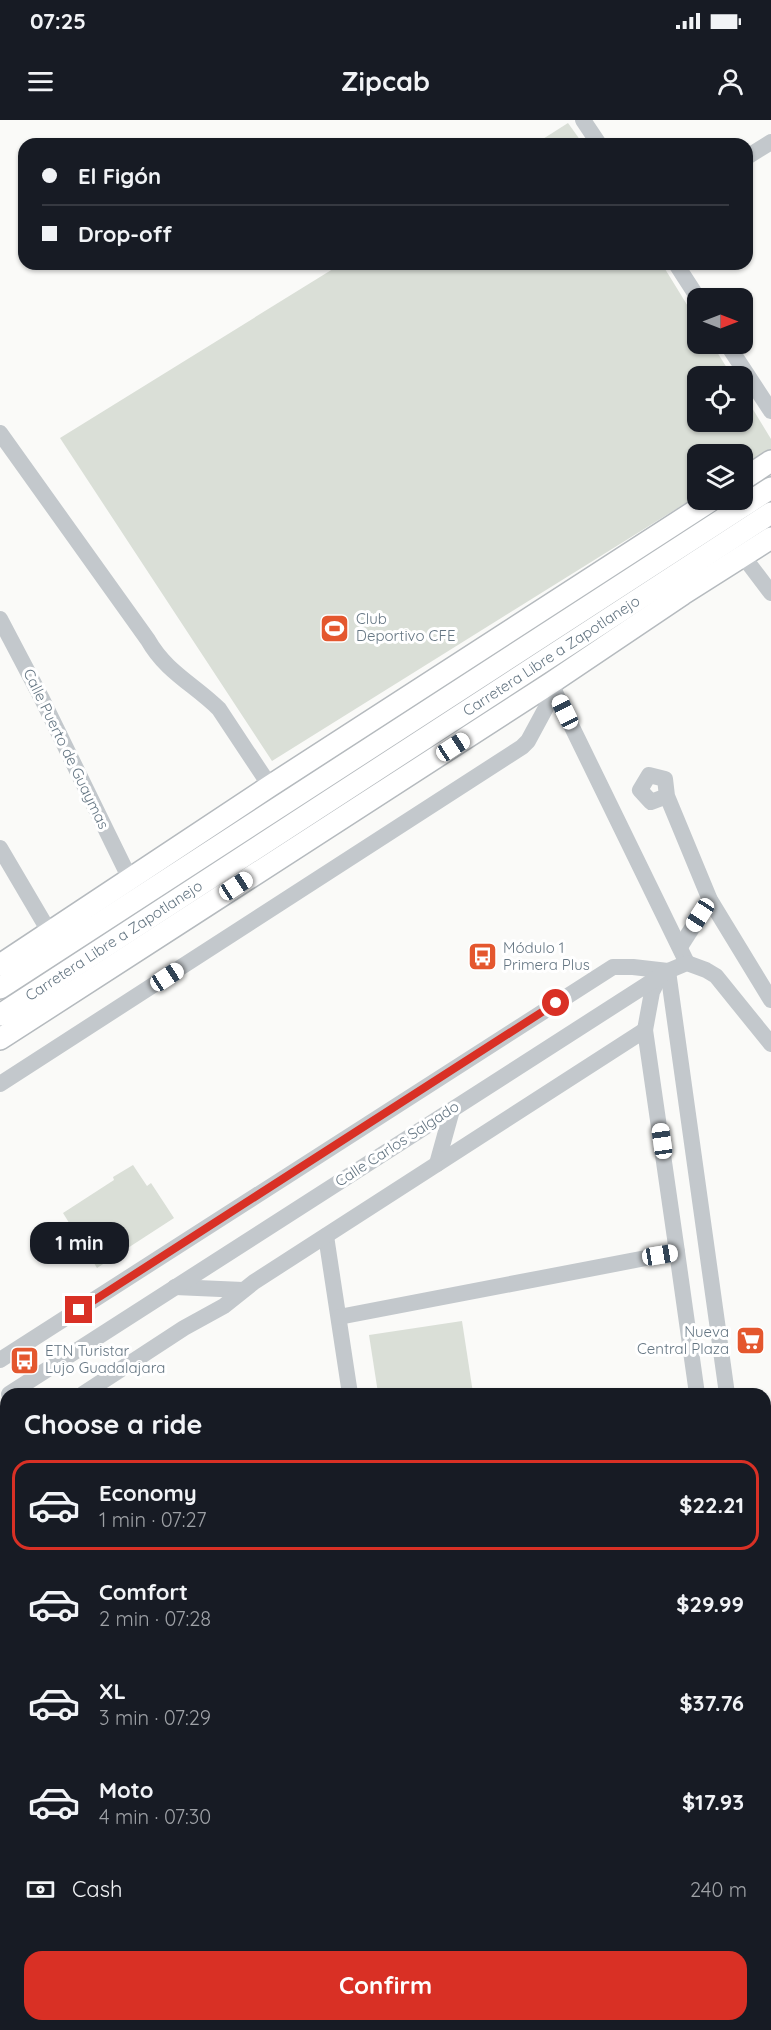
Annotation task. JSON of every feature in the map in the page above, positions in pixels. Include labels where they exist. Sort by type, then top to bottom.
[{"type":"main road","points":[[753,473],[771,461]]},
{"type":"main road","name":"Carretera Libre a Zapotlanejo","points":[[0,988],[771,488]]},
{"type":"main road","points":[[0,965],[270,786],[697,510]]},
{"type":"main road","name":"Carretera Libre a Zapotlanejo","points":[[0,1015],[771,513]]},
{"type":"main road","name":"Carretera Libre a Zapotlanejo","points":[[0,1039],[553,687],[771,538]]},
{"type":"street","points":[[584,120],[595,138]]},
{"type":"street","points":[[753,153],[771,142]]},
{"type":"street","points":[[680,270],[692,288]]},
{"type":"street","points":[[734,354],[771,411]]},
{"type":"street","points":[[0,433],[148,640],[157,656],[219,709],[270,786]]},
{"type":"street","points":[[743,556],[771,593]]},
{"type":"street","name":"Calle Puerto de Guaymas","points":[[2,628],[42,699],[129,879]]},
{"type":"street","points":[[553,687],[687,963],[716,976],[771,1044]]},
{"type":"street","points":[[0,1084],[522,747],[528,741],[553,687]]},
{"type":"street","points":[[666,796],[710,900],[771,1000]]},
{"type":"street","points":[[0,848],[50,933]]},
{"type":"street","points":[[680,947],[710,900]]},
{"type":"street","name":"Calle Carlos Salgado","points":[[17,1388],[664,974],[687,963]]},
{"type":"street","points":[[0,1360],[612,967],[664,974]]},
{"type":"street","points":[[664,974],[652,992],[645,1030],[678,1252],[695,1388]]},
{"type":"street","points":[[664,974],[726,1388]]},
{"type":"street","points":[[92,1388],[184,1328],[224,1306],[243,1290],[645,1030]]},
{"type":"street","points":[[437,1164],[452,1110]]},
{"type":"street","points":[[326,1236],[349,1388]]},
{"type":"street","points":[[339,1317],[678,1252]]},
{"type":"street","points":[[175,1287],[243,1290]]},
{"type":"shaded area","points":[[568,123],[579,138],[544,138]]},
{"type":"shaded area","name":"Club Deportivo CFE","points":[[331,270],[666,270],[687,305],[687,354],[718,354],[726,366],[687,366],[687,432],[753,432],[753,409],[771,439],[771,450],[753,462],[753,444],[687,444],[687,502],[272,761],[60,438]]},
{"type":"shaded area","points":[[133,1165],[147,1186],[151,1183],[174,1218],[97,1268],[63,1213]]},
{"type":"shaded area","points":[[462,1321],[472,1388],[377,1388],[369,1335]]},
{"type":"place","name":"Club Deportivo CFE","points":[[335,628]]},
{"type":"place","name":"Módulo 1 Primera Plus","points":[[482,957]]},
{"type":"place","name":"Nueva Central Plaza","points":[[750,1341]]},
{"type":"place","name":"ETN Turistar Lujo Guadalajara","points":[[24,1360]]},
{"type":"route","points":[[79,1310],[556,1003]]}]
